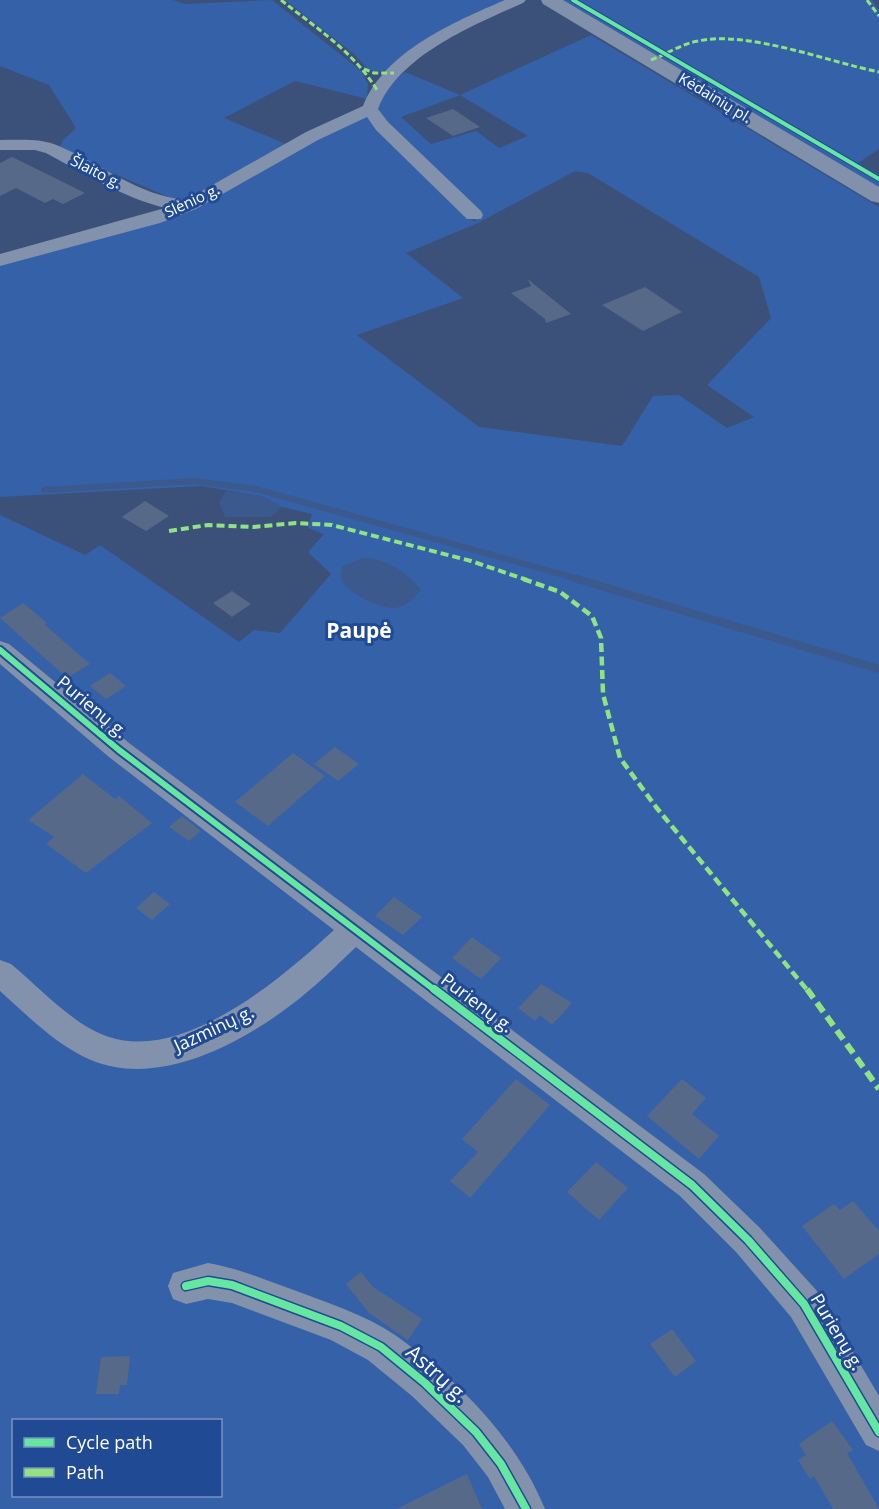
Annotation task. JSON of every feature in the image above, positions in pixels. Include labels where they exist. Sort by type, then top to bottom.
[{"type":"main road","name":"Kėdainių pl.","points":[[550,0],[879,196]]},
{"type":"street","points":[[474,215],[382,126],[370,109],[377,90],[394,73],[434,41],[469,21],[518,0]]},
{"type":"street","name":"Slėnio g.","points":[[0,260],[153,219],[190,204],[312,136],[370,109]]},
{"type":"street","name":"Šlaito g.","points":[[0,145],[35,145],[52,149],[152,200],[170,205],[190,204]]},
{"type":"street","name":"Purienų g.","points":[[0,650],[119,750],[692,1185],[748,1240],[804,1304],[879,1432]]},
{"type":"street","name":"Jazminų g.","points":[[0,974],[79,1039],[104,1051],[126,1056],[152,1055],[186,1046],[225,1028],[273,1001],[355,930]]},
{"type":"street","name":"Astrų g.","points":[[186,1286],[208,1281],[232,1285],[341,1326],[381,1347],[425,1383],[476,1432],[501,1464],[526,1509]]},
{"type":"shaded area","points":[[0,0],[173,0],[185,4],[272,0],[361,71],[368,84],[367,99],[295,81],[224,118],[286,144],[368,114],[467,217],[476,222],[474,215],[383,123],[376,110],[389,85],[405,72],[460,95],[591,35],[879,207],[879,1509],[0,1509],[0,515],[85,555],[100,545],[239,642],[254,630],[280,633],[331,574],[308,552],[324,534],[308,528],[312,514],[282,507],[261,496],[201,486],[0,497],[0,255],[166,218],[171,198],[84,161],[60,146],[76,128],[49,85],[0,66]],"holes":[[[460,95],[528,136],[499,148],[476,131],[431,144],[401,117]],[[575,171],[588,173],[759,277],[771,318],[707,385],[754,417],[727,428],[679,395],[653,396],[622,446],[479,427],[357,335],[463,298],[406,253],[478,223]]]},
{"type":"shaded area","points":[[285,0],[510,0],[388,71],[374,71],[367,68],[355,55]]},
{"type":"shaded area","points":[[562,0],[872,0],[879,10],[879,149],[858,163],[879,175],[879,188]]},
{"type":"shaded area","points":[[226,491],[261,496],[282,507],[271,517],[225,517],[219,502]]},
{"type":"shaded area","points":[[363,558],[380,561],[396,568],[421,590],[409,602],[394,608],[382,606],[359,596],[347,588],[341,573],[343,566]]},
{"type":"building","points":[[453,109],[480,127],[453,136],[426,118]]},
{"type":"building","points":[[12,157],[85,193],[63,204],[53,199],[45,203],[16,188],[0,196],[0,163]]},
{"type":"building","points":[[528,279],[571,314],[546,323],[545,319],[511,293],[531,286]]},
{"type":"building","points":[[645,287],[682,312],[643,331],[602,305]]},
{"type":"building","points":[[145,501],[169,516],[146,531],[122,517]]},
{"type":"building","points":[[232,591],[251,604],[232,617],[213,603]]},
{"type":"building","points":[[23,603],[90,664],[67,678],[0,618]]},
{"type":"building","points":[[110,673],[126,686],[106,699],[90,686]]},
{"type":"building","points":[[335,747],[359,764],[338,781],[314,764]]},
{"type":"building","points":[[293,753],[325,776],[268,826],[235,802]]},
{"type":"building","points":[[83,774],[115,799],[119,796],[152,823],[86,873],[46,844],[54,837],[28,820]]},
{"type":"building","points":[[182,816],[201,831],[189,841],[169,827]]},
{"type":"building","points":[[154,892],[170,904],[152,920],[136,908]]},
{"type":"building","points":[[394,897],[422,917],[403,935],[375,916]]},
{"type":"building","points":[[472,937],[501,958],[481,979],[452,958]]},
{"type":"building","points":[[541,984],[572,1003],[552,1025],[540,1015],[535,1021],[518,1008]]},
{"type":"building","points":[[516,1079],[550,1105],[470,1198],[450,1181],[478,1152],[462,1139]]},
{"type":"building","points":[[682,1079],[706,1098],[692,1114],[719,1136],[699,1159],[647,1116]]},
{"type":"building","points":[[596,1162],[628,1188],[599,1220],[567,1192]]},
{"type":"building","points":[[853,1201],[879,1231],[879,1254],[844,1279],[802,1226],[834,1204],[840,1210]]},
{"type":"building","points":[[361,1272],[373,1287],[422,1319],[408,1340],[369,1313],[346,1284]]},
{"type":"building","points":[[672,1329],[696,1361],[675,1377],[650,1344]]},
{"type":"building","points":[[130,1356],[127,1385],[120,1385],[119,1394],[96,1394],[101,1357]]},
{"type":"building","points":[[832,1421],[853,1450],[847,1453],[879,1509],[833,1509],[814,1476],[810,1479],[798,1460],[806,1455],[799,1444]]},
{"type":"building","points":[[467,1474],[482,1509],[397,1509]]},
{"type":"waterway","points":[[44,490],[193,481],[256,489],[582,580]]},
{"type":"waterway","points":[[577,579],[879,669]]},
{"type":"marked path","points":[[281,0],[347,52],[377,90]]},
{"type":"marked path","points":[[867,0],[879,16]]},
{"type":"marked path","points":[[651,60],[696,41],[722,39],[767,45],[879,72]]},
{"type":"marked path","points":[[364,69],[374,73],[394,73]]},
{"type":"marked path","points":[[169,531],[208,525],[253,527],[296,523],[332,525],[471,561],[560,592],[592,616],[601,638],[603,694],[620,758],[656,807],[805,986],[879,1089]]},
{"type":"cycle path","points":[[573,0],[879,179]]},
{"type":"cycle path","points":[[0,650],[119,750],[692,1185],[748,1240],[804,1304],[879,1432]]},
{"type":"cycle path","points":[[186,1286],[208,1281],[232,1285],[341,1326],[381,1347],[425,1383],[476,1432],[501,1464],[526,1509]]},
{"type":"district","name":"Paupė","points":[[359,631]]}]
